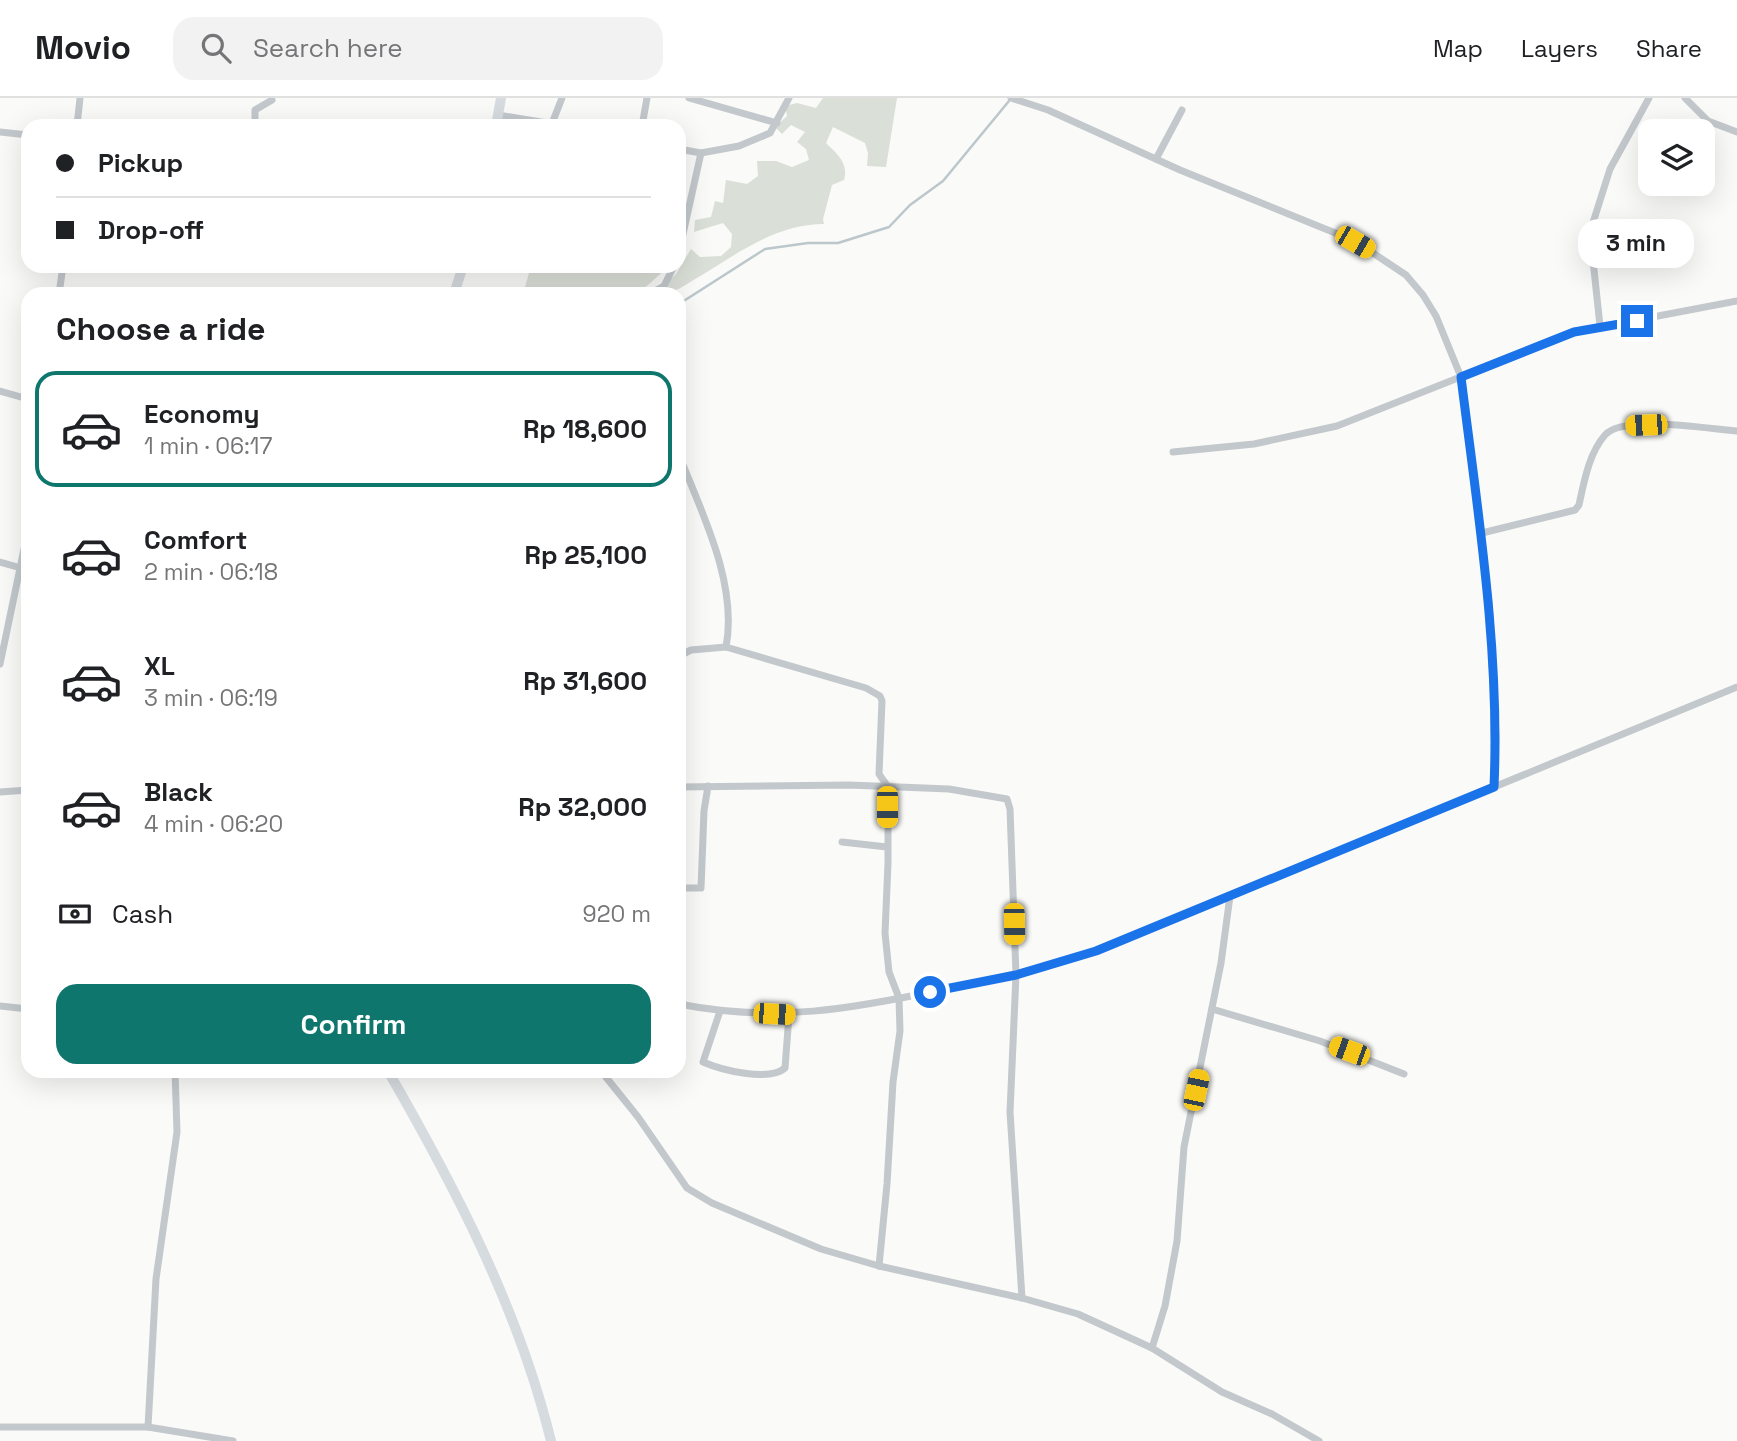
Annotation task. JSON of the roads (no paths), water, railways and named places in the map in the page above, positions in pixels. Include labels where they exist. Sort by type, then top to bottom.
[{"type":"main road","points":[[497,119],[501,98]]},
{"type":"main road","points":[[392,1078],[481,1247],[524,1355],[551,1441]]},
{"type":"street","points":[[78,119],[80,98]]},
{"type":"street","points":[[554,119],[562,98]]},
{"type":"street","points":[[643,119],[647,98]]},
{"type":"street","points":[[689,98],[776,123]]},
{"type":"street","points":[[686,150],[701,153],[739,146],[764,136],[774,130],[789,98]]},
{"type":"street","points":[[1011,98],[1355,242],[1392,265],[1414,284],[1429,305],[1461,377],[1482,533],[1494,673],[1494,787]]},
{"type":"street","points":[[1600,326],[1590,232],[1610,169],[1649,98]]},
{"type":"street","points":[[1685,98],[1708,121],[1737,132]]},
{"type":"street","points":[[255,119],[255,110],[272,100]]},
{"type":"street","points":[[1156,159],[1182,110]]},
{"type":"street","points":[[0,132],[21,134]]},
{"type":"street","points":[[686,220],[701,153]]},
{"type":"street","points":[[1173,452],[1254,444],[1337,426],[1546,342],[1600,326],[1737,301]]},
{"type":"street","points":[[0,391],[21,397]]},
{"type":"street","points":[[1482,533],[1575,510],[1579,505],[1595,449],[1612,429],[1667,425],[1737,431]]},
{"type":"street","points":[[686,475],[727,590],[729,618],[726,647]]},
{"type":"street","points":[[0,562],[21,568]]},
{"type":"street","points":[[0,664],[21,581]]},
{"type":"street","points":[[686,652],[726,647],[866,688],[880,696],[882,705],[879,774],[888,787],[885,933],[889,972],[899,998],[898,1054],[893,1082],[887,1192],[878,1266]]},
{"type":"street","points":[[686,1005],[720,1011],[789,1015],[833,1011],[1016,975],[1096,951],[1737,687]]},
{"type":"street","points":[[686,888],[701,888],[704,811],[708,786]]},
{"type":"street","points":[[686,787],[949,789],[1007,799],[1010,809],[1016,975],[1010,1112],[1022,1298]]},
{"type":"street","points":[[0,792],[21,790]]},
{"type":"street","points":[[842,842],[887,847]]},
{"type":"street","points":[[1152,1348],[1165,1306],[1177,1241],[1181,1168],[1212,1009],[1230,895]]},
{"type":"street","points":[[0,1006],[21,1008]]},
{"type":"street","points":[[1212,1009],[1320,1041],[1404,1074]]},
{"type":"street","points":[[720,1011],[704,1062],[736,1072],[752,1073],[779,1073],[785,1068],[789,1015]]},
{"type":"street","points":[[148,1427],[156,1279],[177,1132],[175,1078]]},
{"type":"street","points":[[607,1078],[638,1117],[678,1177],[694,1194],[821,1249],[878,1266],[1022,1298],[1078,1314],[1152,1348],[1222,1392],[1272,1414],[1319,1441]]},
{"type":"street","points":[[0,1427],[148,1427],[233,1441]]},
{"type":"waterway","points":[[686,300],[765,249],[808,243],[838,243],[889,227],[910,205],[943,181],[1009,101]]}]
